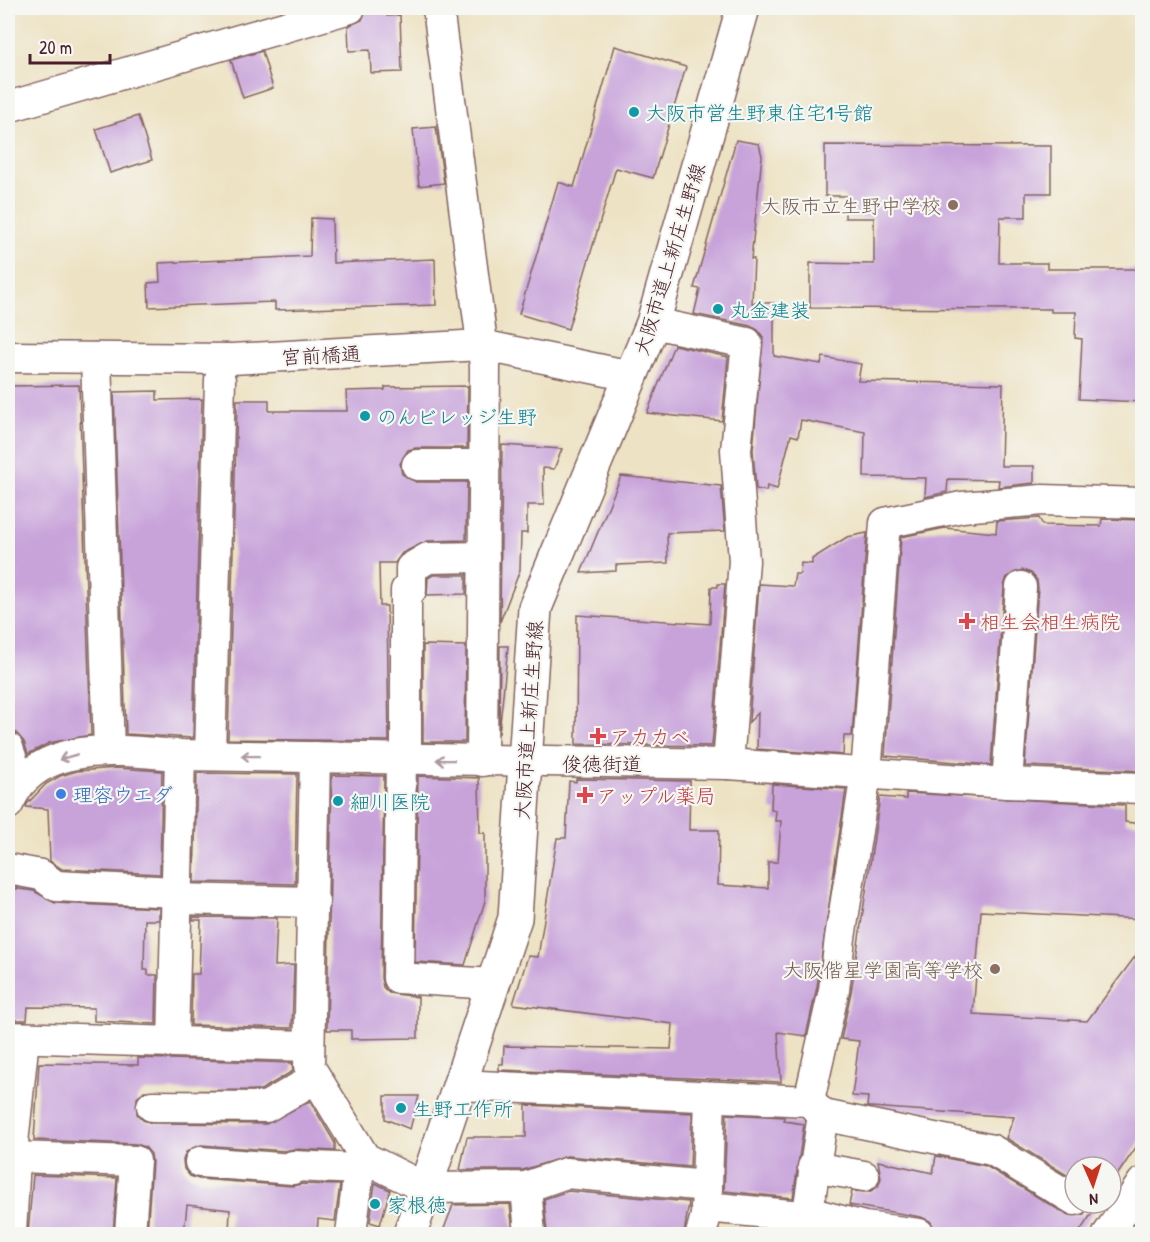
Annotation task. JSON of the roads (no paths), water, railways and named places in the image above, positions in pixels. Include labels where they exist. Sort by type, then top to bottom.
[{"type":"main road","name":"大阪市道上新庄生野線","points":[[410,1234],[515,918],[535,608],[653,323],[743,8]]},
{"type":"street","points":[[8,107],[350,8]]},
{"type":"street","points":[[438,8],[485,366],[482,761]]},
{"type":"street","points":[[653,323],[747,343],[736,450],[744,561],[728,764]]},
{"type":"street","name":"宮前橋通","points":[[8,357],[232,359],[482,345],[631,376]]},
{"type":"street","points":[[96,358],[108,751]]},
{"type":"street","points":[[210,755],[220,380]]},
{"type":"street","points":[[417,465],[485,465]]},
{"type":"street","points":[[808,1212],[816,1108],[866,774],[885,523],[962,507],[1042,500],[1143,503]]},
{"type":"street","points":[[484,557],[428,558],[411,568],[411,590],[406,590],[398,978],[493,984]]},
{"type":"street","points":[[1007,783],[1021,587]]},
{"type":"street","points":[[8,748],[14,794]]},
{"type":"street","name":"俊徳街道","points":[[14,794],[58,760],[87,752],[108,751],[180,755],[728,764],[1007,783],[1143,788]]},
{"type":"street","points":[[173,1042],[180,755]]},
{"type":"street","points":[[315,757],[314,902],[309,1066],[360,1161],[351,1234]]},
{"type":"street","points":[[8,869],[41,875],[57,886],[176,896],[314,902]]},
{"type":"street","points":[[11,1234],[15,1157],[12,1102],[16,1037],[309,1046]]},
{"type":"street","points":[[152,1106],[266,1107],[316,1078]]},
{"type":"street","points":[[459,1085],[710,1097],[816,1108],[992,1150],[1063,1193]]},
{"type":"street","points":[[705,1209],[710,1097]]},
{"type":"street","points":[[15,1157],[135,1161],[130,1234]]},
{"type":"street","points":[[200,1162],[293,1168],[293,1166],[360,1161],[364,1158],[425,1188],[526,1187],[566,1173],[705,1209],[801,1216],[808,1212],[864,1227],[919,1234]]},
{"type":"street","points":[[813,1167],[864,1176]]},
{"type":"street","points":[[1094,1215],[1111,1229],[1143,1183]]},
{"type":"street","points":[[526,1187],[530,1234]]},
{"type":"place","name":"大阪市営生野東住宅1号館","points":[[634,112]]},
{"type":"place","name":"大阪市立生野中学校","points":[[953,205]]},
{"type":"place","name":"丸金建装","points":[[718,309]]},
{"type":"place","name":"のんビレッジ生野","points":[[365,416]]},
{"type":"place","name":"相生会相生病院","points":[[967,621]]},
{"type":"place","name":"アカカベ","points":[[598,736]]},
{"type":"place","name":"理容ウエダ","points":[[61,794]]},
{"type":"place","name":"アップル薬局","points":[[585,795]]},
{"type":"place","name":"細川医院","points":[[338,801]]},
{"type":"place","name":"大阪偕星学園高等学校","points":[[995,969]]},
{"type":"place","name":"生野工作所","points":[[401,1108]]},
{"type":"place","name":"家根徳","points":[[375,1204]]}]
